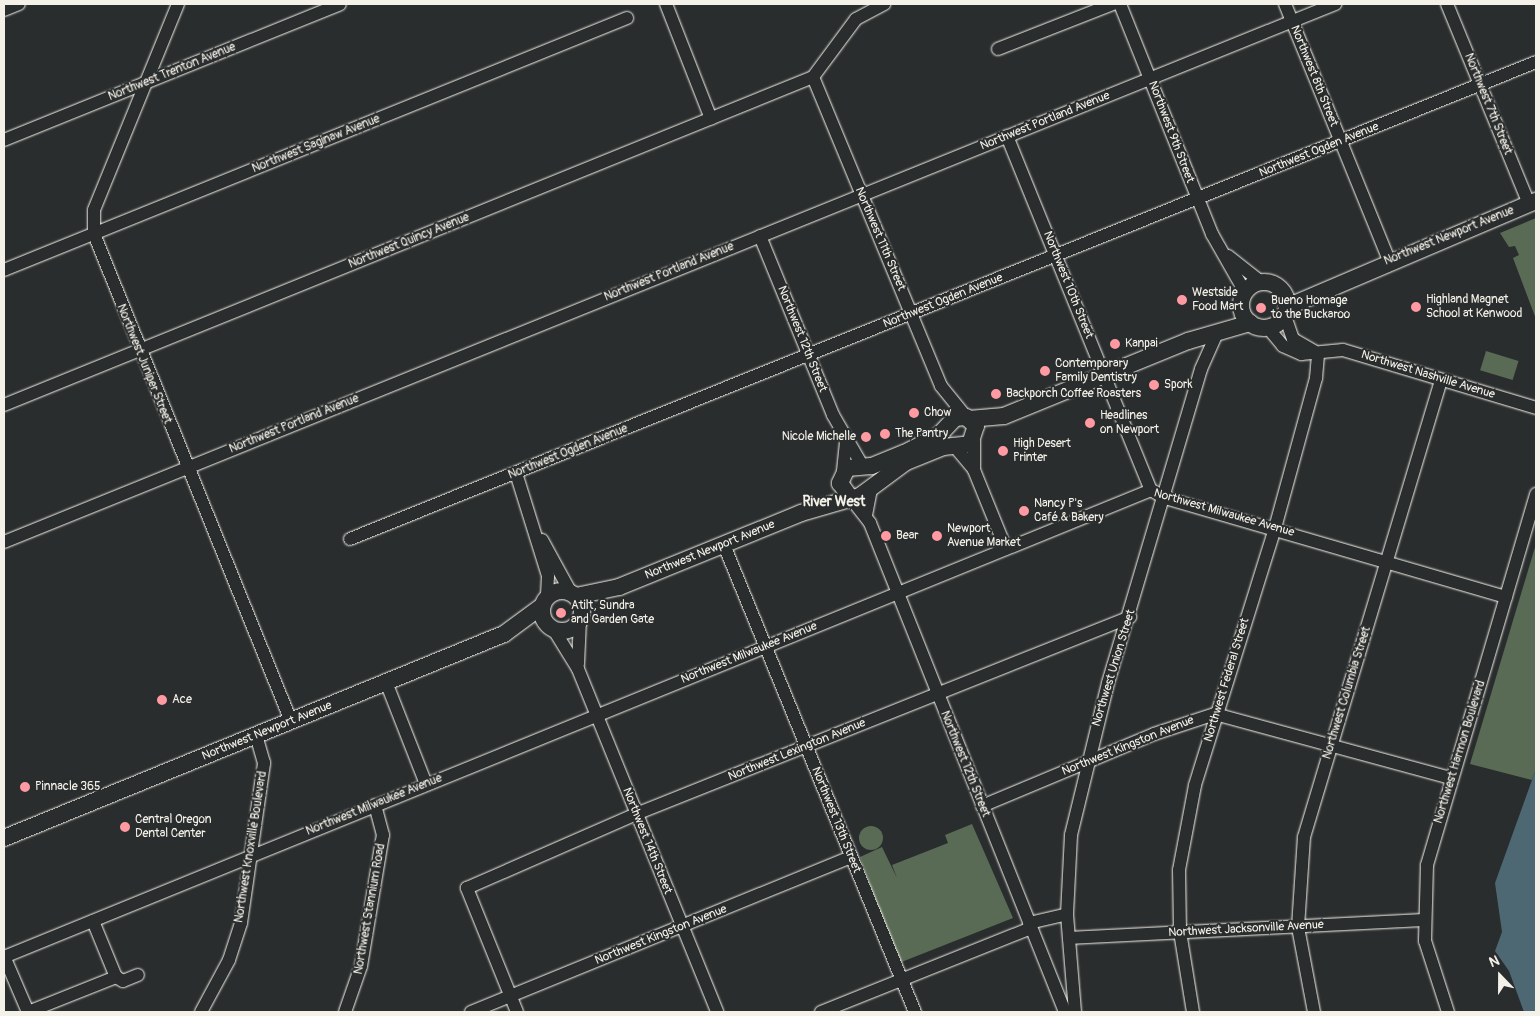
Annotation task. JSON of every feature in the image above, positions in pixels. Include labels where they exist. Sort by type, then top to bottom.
[{"type":"main road","name":"Northwest Newport Avenue","points":[[1282,290],[1362,272],[1532,202]]},
{"type":"main road","name":"Northwest Newport Avenue","points":[[1286,312],[1350,281],[1362,272]]},
{"type":"main road","points":[[873,486],[906,462],[975,438],[1004,416],[1188,341],[1250,323],[1268,328],[1286,312],[1282,290],[1261,282],[1243,299],[1188,341]]},
{"type":"main road","points":[[1243,299],[1250,323]]},
{"type":"main road","points":[[849,496],[842,474],[904,453],[946,426],[968,418],[1004,416]]},
{"type":"main road","points":[[968,418],[975,438]]},
{"type":"main road","name":"Northwest Newport Avenue","points":[[801,513],[842,474]]},
{"type":"main road","name":"Northwest Newport Avenue","points":[[573,594],[620,587],[801,513],[873,486]]},
{"type":"main road","name":"Northwest Newport Avenue","points":[[581,618],[620,587]]},
{"type":"main road","points":[[559,591],[573,594],[581,618],[571,629],[552,629],[542,617],[545,601],[559,591]]},
{"type":"main road","name":"Northwest Newport Avenue","points":[[504,634],[545,601]]},
{"type":"main road","name":"Northwest Newport Avenue","points":[[4,838],[29,826],[504,634],[552,629]]},
{"type":"main road","name":"Northwest Newport Avenue","points":[[4,828],[29,826]]},
{"type":"street","points":[[4,10],[19,4]]},
{"type":"street","name":"Northwest Juniper Street","points":[[178,4],[148,82],[94,210],[94,234],[138,350],[291,721]]},
{"type":"street","name":"Northwest Trenton Avenue","points":[[4,140],[340,4]]},
{"type":"street","points":[[666,4],[711,119]]},
{"type":"street","points":[[813,77],[856,19],[884,4]]},
{"type":"street","points":[[998,49],[1119,4]]},
{"type":"street","name":"Northwest 9th Street","points":[[1119,4],[1212,234],[1228,256],[1261,282]]},
{"type":"street","name":"Northwest 8th Street","points":[[1285,4],[1389,260]]},
{"type":"street","name":"Northwest Portland Avenue","points":[[4,542],[1335,4]]},
{"type":"street","name":"Northwest 7th Street","points":[[1447,4],[1480,86],[1532,202]]},
{"type":"street","name":"Northwest Saginaw Avenue","points":[[4,270],[627,18]]},
{"type":"street","name":"Northwest Ogden Avenue","points":[[350,539],[1536,62]]},
{"type":"street","name":"Northwest Quincy Avenue","points":[[4,405],[813,77]]},
{"type":"street","name":"Northwest 11th Street","points":[[813,77],[861,195],[949,398],[968,418]]},
{"type":"street","name":"Northwest 10th Street","points":[[1007,136],[1151,490]]},
{"type":"street","name":"Northwest 12th Street","points":[[760,236],[846,442],[864,466]]},
{"type":"street","name":"Northwest 9th Street","points":[[1228,256],[1243,299]]},
{"type":"street","points":[[1286,312],[1293,340],[1318,353]]},
{"type":"street","name":"Northwest Nashville Avenue","points":[[1268,328],[1290,350],[1318,353],[1343,350],[1536,408]]},
{"type":"street","name":"Northwest Union Street","points":[[1075,1012],[1067,914],[1072,836],[1087,761],[1201,369],[1208,360],[1217,333]]},
{"type":"street","name":"Northwest Federal Street","points":[[1193,1012],[1180,932],[1179,870],[1195,785],[1215,714],[1275,528],[1316,378],[1318,353]]},
{"type":"street","name":"Northwest Columbia Street","points":[[1314,1012],[1298,927],[1304,837],[1441,380]]},
{"type":"street","name":"Northwest 11th Street","points":[[946,426],[949,398]]},
{"type":"street","points":[[974,470],[975,438]]},
{"type":"street","name":"Northwest 12th Street","points":[[842,474],[846,442]]},
{"type":"street","points":[[953,447],[974,470],[1006,549]]},
{"type":"street","points":[[516,473],[538,533],[548,576],[545,601]]},
{"type":"street","points":[[866,515],[873,486]]},
{"type":"street","name":"Northwest Milwaukee Avenue","points":[[4,957],[597,713],[897,594],[1151,490],[1165,498],[1275,528],[1506,597]]},
{"type":"street","name":"Northwest Harmon Boulevard","points":[[1448,1012],[1431,970],[1423,920],[1427,865],[1536,494]]},
{"type":"street","name":"Northwest 12th Street","points":[[849,496],[866,515],[1065,1012]]},
{"type":"street","points":[[538,533],[573,594]]},
{"type":"street","name":"Northwest 13th Street","points":[[724,545],[914,1012]]},
{"type":"street","name":"Northwest Lexington Avenue","points":[[511,997],[467,888],[636,814],[1130,617]]},
{"type":"street","name":"Northwest 14th Street","points":[[578,669],[576,638],[581,618]]},
{"type":"street","name":"Northwest 14th Street","points":[[552,629],[578,669],[597,713],[717,1012]]},
{"type":"street","points":[[386,682],[426,784]]},
{"type":"street","points":[[1215,714],[1451,778]]},
{"type":"street","name":"Northwest Kingston Avenue","points":[[982,806],[1087,761],[1215,714]]},
{"type":"street","name":"Northwest Knoxville Boulevard","points":[[201,1012],[229,960],[241,923],[249,855],[264,763],[256,735]]},
{"type":"street","name":"Northwest Stannium Road","points":[[345,1012],[360,966],[382,835],[375,805]]},
{"type":"street","name":"Northwest Kingston Avenue","points":[[471,1012],[851,857]]},
{"type":"street","points":[[822,1012],[1030,926],[1067,914]]},
{"type":"street","name":"Northwest Jacksonville Avenue","points":[[1069,938],[1423,920]]},
{"type":"street","points":[[93,921],[116,977],[123,981],[138,975]]},
{"type":"street","points":[[4,957],[28,1012],[116,977]]},
{"type":"street","points":[[511,997],[517,1012]]},
{"type":"green space","points":[[1536,218],[1536,319],[1513,258],[1519,255],[1515,246],[1509,247],[1500,233]]},
{"type":"green space","points":[[1486,351],[1519,361],[1513,380],[1480,370]]},
{"type":"green space","points":[[1536,544],[1536,769],[1532,780],[1470,764]]},
{"type":"green space","points":[[972,824],[1013,918],[899,963],[860,857],[882,847],[897,878],[892,865],[948,843],[945,835]]},
{"type":"green space","points":[[871,826],[880,829],[883,838],[880,847],[871,850],[862,847],[859,838],[862,829]]},
{"type":"water","points":[[1536,769],[1536,1012],[1524,1012],[1509,971],[1495,951],[1502,932],[1495,883]]},
{"type":"place","name":"Westside Food Mart","points":[[1182,300]]},
{"type":"place","name":"Highland Magnet School at Kenwood","points":[[1416,307]]},
{"type":"place","name":"Bueno Homage to the Buckaroo","points":[[1261,308]]},
{"type":"place","name":"Kanpai","points":[[1115,344]]},
{"type":"place","name":"Contemporary Family Dentistry","points":[[1045,371]]},
{"type":"place","name":"Spork","points":[[1154,385]]},
{"type":"place","name":"Backporch Coffee Roasters","points":[[996,394]]},
{"type":"place","name":"Chow","points":[[914,413]]},
{"type":"place","name":"Headlines on Newport","points":[[1090,423]]},
{"type":"place","name":"The Pantry","points":[[885,434]]},
{"type":"place","name":"Nicole Michelle","points":[[866,437]]},
{"type":"place","name":"High Desert Printer","points":[[1003,451]]},
{"type":"place","name":"Nancy P's Café & Bakery","points":[[1024,511]]},
{"type":"place","name":"Bear","points":[[886,536]]},
{"type":"place","name":"Newport Avenue Market","points":[[937,536]]},
{"type":"place","name":"Atilt, Sundra and Garden Gate","points":[[561,613]]},
{"type":"place","name":"Ace","points":[[162,700]]},
{"type":"place","name":"Pinnacle 365","points":[[25,787]]},
{"type":"place","name":"Central Oregon Dental Center","points":[[125,827]]},
{"type":"district","name":"River West","points":[[834,502]]}]
